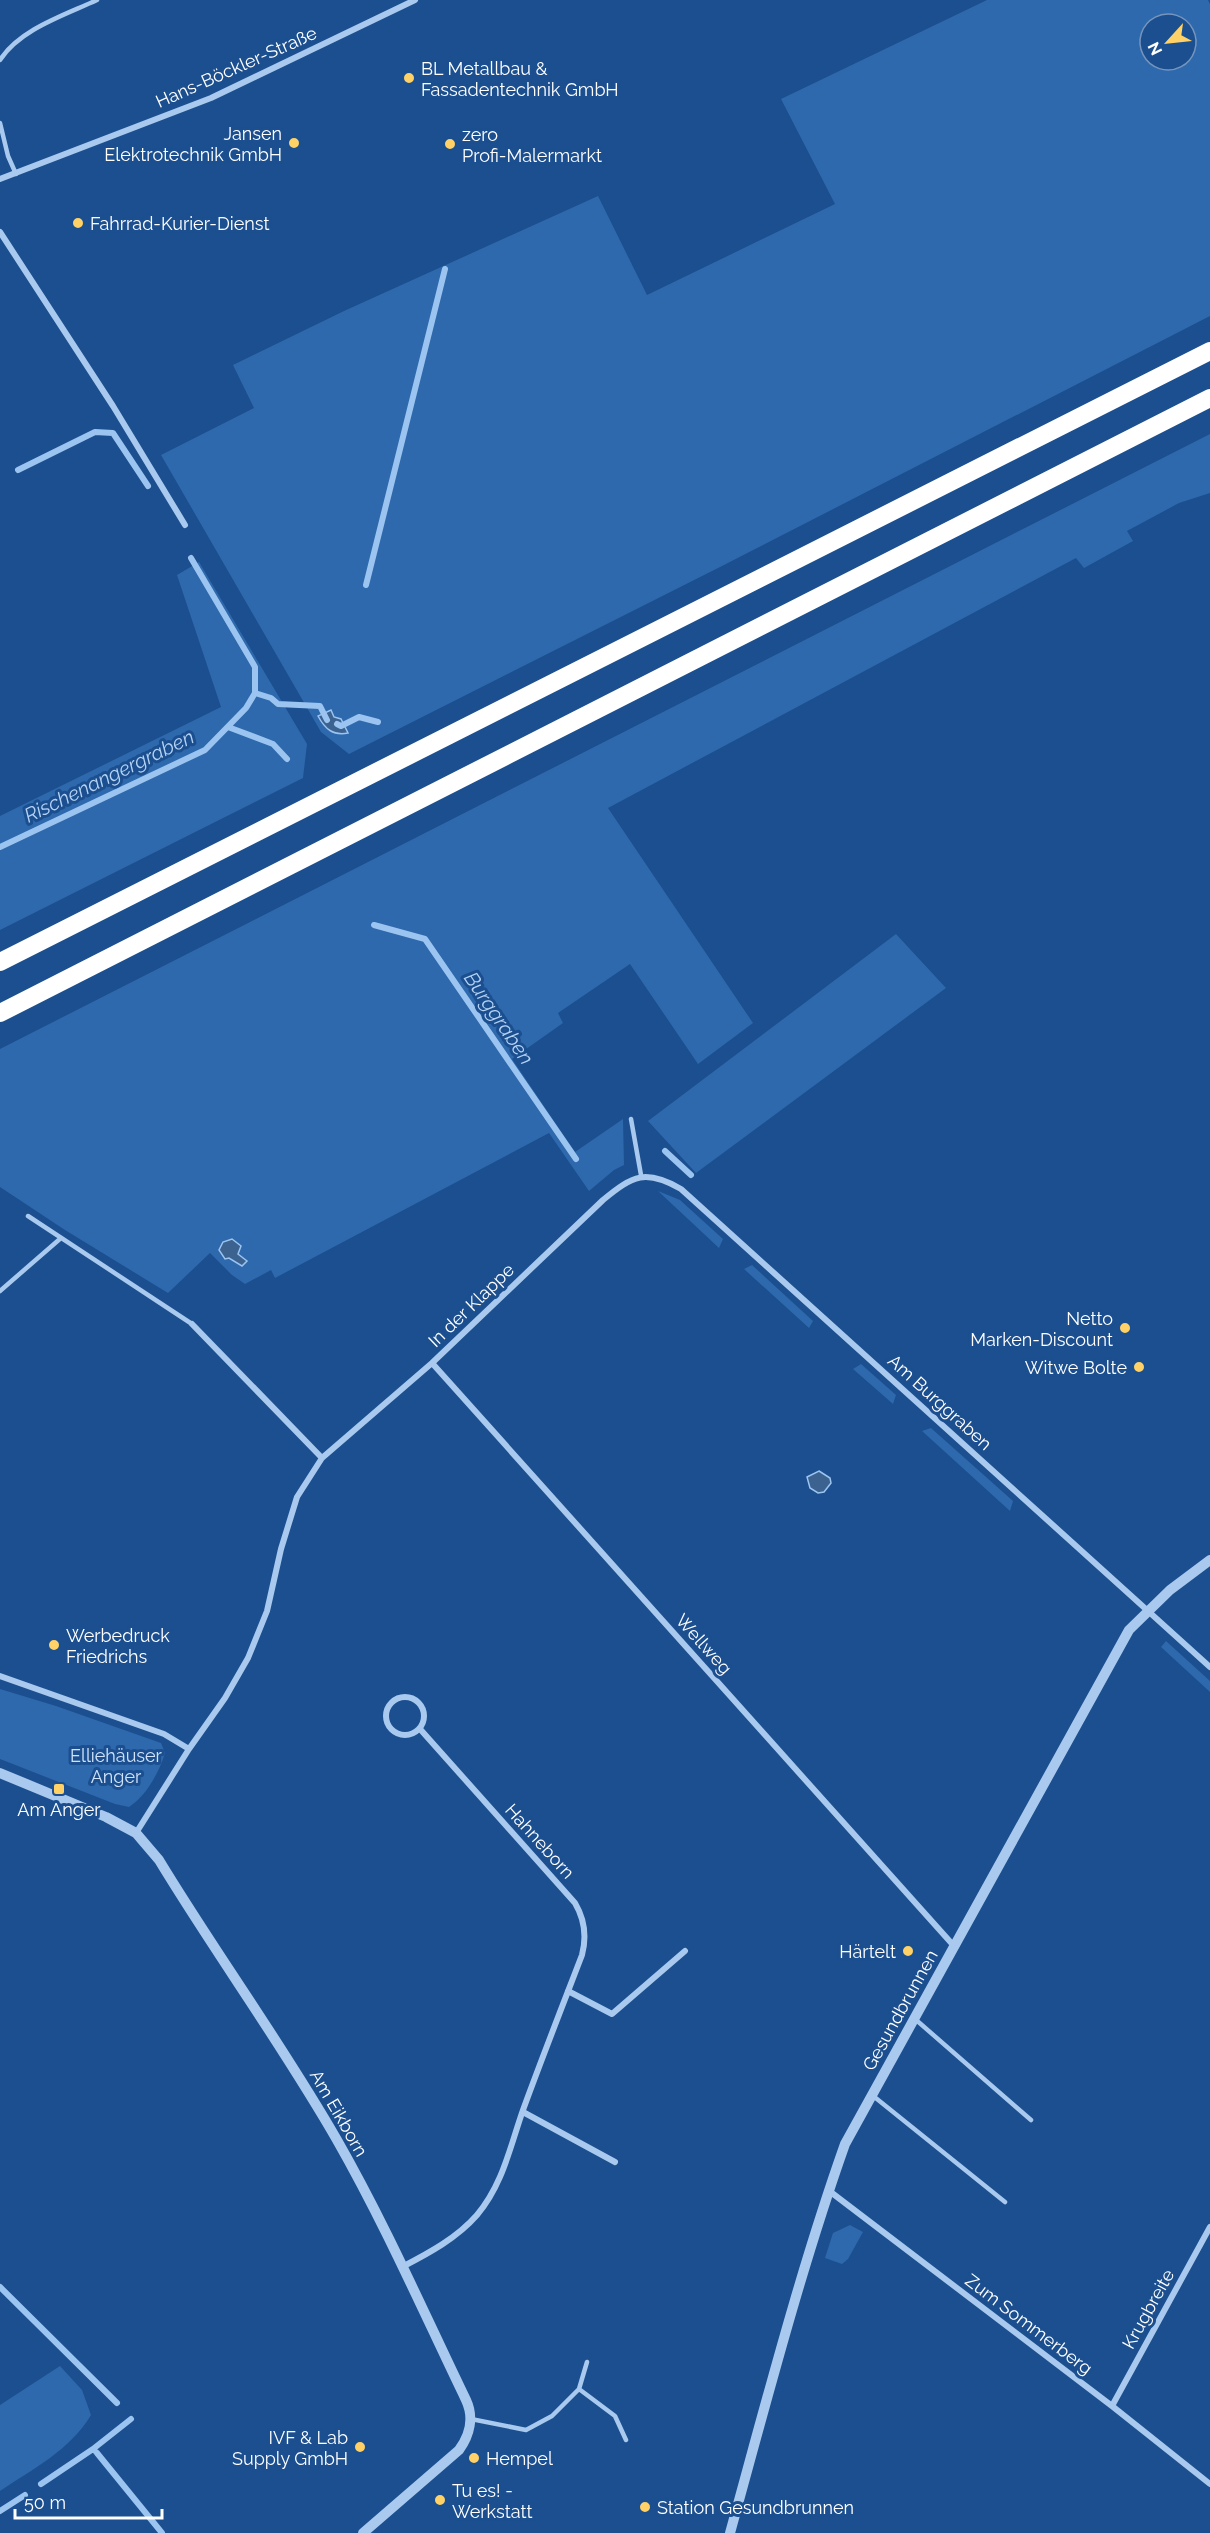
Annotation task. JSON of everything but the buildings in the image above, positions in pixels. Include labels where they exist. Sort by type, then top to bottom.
[{"type":"highway","points":[[0,962],[1210,351]]},
{"type":"highway","points":[[0,1013],[1210,398]]},
{"type":"street","name":"Hans-Böckler-Straße","points":[[0,180],[211,98],[415,0]]},
{"type":"street","points":[[0,232],[113,406],[185,525]]},
{"type":"street","name":"In der Klappe","points":[[136,1833],[189,1749],[225,1698],[248,1658],[267,1611],[281,1549],[297,1497],[322,1458],[432,1363],[603,1200],[621,1185],[641,1175]]},
{"type":"street","name":"Am Burggraben","points":[[641,1175],[662,1178],[681,1189],[1210,1667]]},
{"type":"street","points":[[192,1324],[322,1458]]},
{"type":"street","name":"Wellweg","points":[[432,1363],[954,1946]]},
{"type":"street","name":"Gesundbrunnen","points":[[730,2533],[828,2190],[845,2144],[1129,1630],[1170,1590],[1210,1560]]},
{"type":"street","points":[[0,1676],[164,1734],[189,1749]]},
{"type":"street","points":[[409,1697],[418,1702],[423,1710],[424,1720],[420,1729],[411,1735],[401,1735],[392,1731],[387,1722],[386,1713],[390,1704],[399,1698],[409,1697]]},
{"type":"street","name":"Hahneborn","points":[[401,2267],[438,2249],[476,2216],[500,2179],[584,1946],[584,1923],[575,1903],[420,1729]]},
{"type":"street","name":"Am Eikborn","points":[[0,1773],[106,1817],[136,1833],[159,1860],[306,2087],[366,2195],[469,2407],[471,2419]]},
{"type":"street","points":[[568,1991],[612,2014],[684,1951]]},
{"type":"street","points":[[523,2112],[615,2162]]},
{"type":"street","name":"Zum Sommerberg","points":[[828,2190],[1112,2406],[1210,2484]]},
{"type":"street","name":"Krugbreite","points":[[1112,2406],[1210,2227]]},
{"type":"street","points":[[363,2533],[455,2454],[464,2442],[471,2419]]},
{"type":"lane","points":[[0,60],[8,48],[37,28],[97,0]]},
{"type":"lane","points":[[0,123],[16,174]]},
{"type":"lane","points":[[631,1119],[641,1175]]},
{"type":"lane","points":[[28,1216],[192,1324]]},
{"type":"lane","points":[[0,1292],[60,1238]]},
{"type":"lane","points":[[915,2019],[1031,2120]]},
{"type":"lane","points":[[872,2095],[1005,2202]]},
{"type":"lane","points":[[471,2419],[526,2430],[552,2416],[579,2389],[587,2362]]},
{"type":"lane","points":[[579,2389],[615,2416],[626,2440]]},
{"type":"green space","points":[[987,0],[1208,0],[1210,4],[1210,316],[349,754],[321,732],[161,455],[254,408],[233,365],[344,311],[598,196],[647,295],[835,204],[781,99]]},
{"type":"green space","points":[[1210,434],[1210,493],[1179,503],[1127,531],[1133,541],[1084,568],[1076,558],[608,808],[753,1023],[698,1064],[630,964],[558,1013],[563,1023],[512,1059],[575,1152],[623,1119],[624,1165],[614,1170],[589,1191],[549,1133],[275,1278],[271,1270],[245,1284],[232,1275],[210,1253],[168,1293],[0,1187],[0,1049]]},
{"type":"green space","points":[[199,562],[307,744],[303,778],[0,930],[0,816],[221,707],[177,575]]},
{"type":"green space","points":[[896,934],[946,988],[696,1173],[648,1121]]},
{"type":"green space","points":[[658,1191],[680,1200],[723,1239],[719,1248]]},
{"type":"green space","points":[[752,1265],[813,1321],[809,1328],[744,1269]]},
{"type":"green space","points":[[861,1364],[896,1395],[893,1404],[853,1369]]},
{"type":"green space","points":[[931,1428],[1013,1501],[1010,1511],[922,1431]]},
{"type":"green space","points":[[1166,1641],[1210,1681],[1210,1692],[1161,1647]]},
{"type":"green space","name":"Elliehäuser Anger","points":[[0,1689],[161,1743],[165,1753],[151,1783],[141,1797],[129,1807],[115,1804],[0,1759]]},
{"type":"green space","points":[[850,2225],[863,2232],[848,2259],[842,2264],[825,2258],[833,2233]]},
{"type":"green space","points":[[60,2366],[82,2390],[91,2415],[73,2439],[62,2449],[0,2491],[0,2405]]},
{"type":"shaded area","points":[[331,710],[334,717],[341,719],[348,733],[330,731],[324,725],[318,716]]},
{"type":"shaded area","points":[[232,1239],[241,1246],[238,1254],[247,1261],[242,1266],[229,1258],[225,1259],[219,1250],[223,1242]]},
{"type":"shaded area","points":[[819,1471],[830,1478],[831,1483],[824,1492],[818,1493],[810,1488],[807,1477]]},
{"type":"waterway","points":[[366,585],[445,269]]},
{"type":"waterway","name":"Burggraben","points":[[18,470],[95,432],[113,433],[148,486]]},
{"type":"waterway","name":"Rischenangergraben","points":[[0,847],[205,750],[246,708],[255,693],[255,667],[191,558]]},
{"type":"waterway","points":[[255,693],[271,698],[278,704],[320,706],[327,720]]},
{"type":"waterway","points":[[337,724],[341,726],[359,717],[378,722]]},
{"type":"waterway","name":"Burggraben","points":[[228,727],[273,744],[287,759]]},
{"type":"waterway","name":"Burggraben","points":[[374,925],[425,939],[576,1159]]},
{"type":"waterway","name":"Burggraben","points":[[665,1151],[691,1175]]},
{"type":"waterway","points":[[0,2287],[117,2403]]},
{"type":"waterway","points":[[95,2451],[93,2449],[131,2419]]},
{"type":"waterway","points":[[41,2484],[93,2449]]},
{"type":"waterway","points":[[97,2453],[162,2533]]},
{"type":"waterway","points":[[0,2511],[25,2495]]},
{"type":"place","name":"BL Metallbau & Fassadentechnik GmbH","points":[[409,78]]},
{"type":"place","name":"Jansen Elektrotechnik GmbH","points":[[294,143]]},
{"type":"place","name":"zero Profi-Malermarkt","points":[[450,144]]},
{"type":"place","name":"Fahrrad-Kurier-Dienst","points":[[78,223]]},
{"type":"place","name":"Netto Marken-Discount","points":[[1125,1328]]},
{"type":"place","name":"Witwe Bolte","points":[[1139,1367]]},
{"type":"place","name":"Werbedruck Friedrichs","points":[[54,1645]]},
{"type":"place","name":"Am Anger","points":[[59,1789]]},
{"type":"place","name":"Härtelt","points":[[908,1951]]},
{"type":"place","name":"IVF & Lab Supply GmbH","points":[[360,2447]]},
{"type":"place","name":"Hempel","points":[[474,2458]]},
{"type":"place","name":"Tu es! - Werkstatt","points":[[440,2500]]},
{"type":"place","name":"Station Gesundbrunnen","points":[[645,2507]]}]
